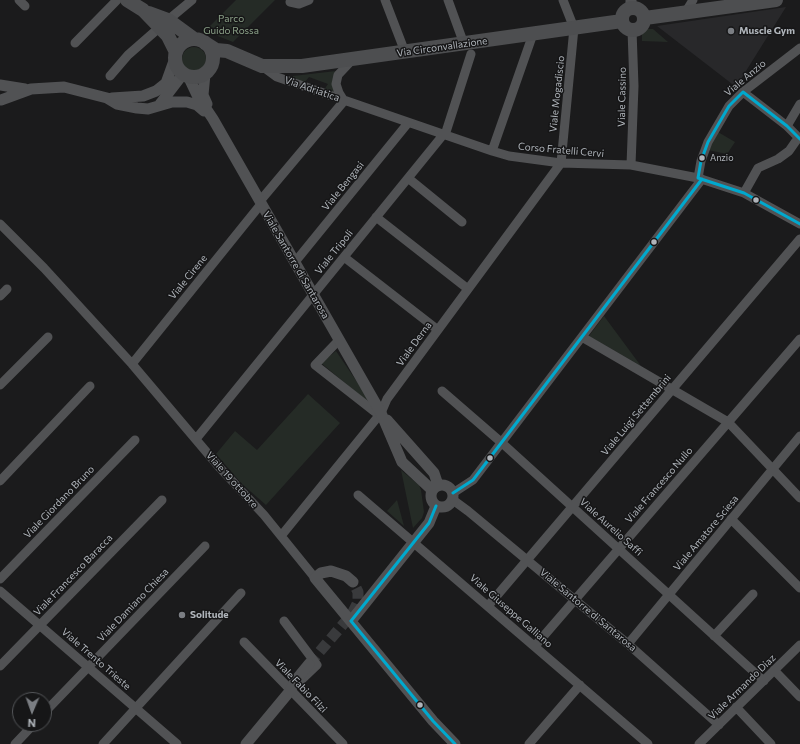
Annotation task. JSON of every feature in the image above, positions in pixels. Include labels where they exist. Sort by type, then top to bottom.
[{"type":"main road","name":"Via Adriatica","points":[[127,0],[164,24],[216,50],[227,51],[262,66]]},
{"type":"main road","points":[[645,18],[776,0]]},
{"type":"main road","points":[[631,4],[639,8],[645,18],[643,25],[627,26],[625,11],[631,4]]},
{"type":"main road","points":[[164,24],[176,55],[176,64],[186,75],[194,77],[237,56]]},
{"type":"main road","name":"Via Circonvallazione","points":[[262,66],[302,66],[405,52],[468,49],[533,34],[574,28],[627,26]]},
{"type":"main road","points":[[176,55],[183,43],[200,41],[212,53],[209,69]]},
{"type":"street","points":[[75,43],[117,0]]},
{"type":"street","points":[[110,76],[128,55],[192,0]]},
{"type":"street","points":[[290,2],[299,4],[309,0]]},
{"type":"street","points":[[385,0],[405,52]]},
{"type":"street","points":[[444,135],[468,49],[448,0]]},
{"type":"street","points":[[563,0],[574,28]]},
{"type":"street","points":[[685,13],[693,0]]},
{"type":"street","name":"Viale Cassino","points":[[627,26],[634,86],[631,165]]},
{"type":"street","name":"Viale Mogadiscio","points":[[561,163],[574,28]]},
{"type":"street","points":[[492,152],[533,34]]},
{"type":"street","name":"Viale Anzio","points":[[700,178],[701,161],[708,142],[729,106],[743,92],[800,48]]},
{"type":"street","points":[[107,98],[143,96],[156,91],[166,83],[176,55]]},
{"type":"street","points":[[344,101],[336,84],[338,75],[353,59]]},
{"type":"street","name":"Via Adriatica","points":[[262,66],[277,77],[344,101]]},
{"type":"street","name":"Viale Santorre di Santarosa","points":[[209,69],[203,95],[212,118]]},
{"type":"street","points":[[160,104],[186,75]]},
{"type":"street","name":"Viale Santorre di Santarosa","points":[[186,75],[381,413],[402,462],[435,488]]},
{"type":"street","points":[[0,85],[19,89],[64,87],[107,98],[117,104],[141,109],[160,104],[187,102],[198,105],[212,118]]},
{"type":"street","points":[[0,85],[3,94],[0,100]]},
{"type":"street","points":[[0,100],[31,89]]},
{"type":"street","points":[[743,92],[786,126],[799,139],[789,151],[778,160],[758,168],[744,193]]},
{"type":"street","name":"Corso Fratelli Cervi","points":[[344,101],[492,152],[509,156],[561,163],[631,165],[700,178],[744,193],[800,224]]},
{"type":"street","name":"Viale Cirene","points":[[132,364],[344,101]]},
{"type":"street","points":[[786,126],[800,104]]},
{"type":"street","name":"Viale Bengasi","points":[[295,262],[408,122]]},
{"type":"street","name":"Viale Tripoli","points":[[196,439],[444,135]]},
{"type":"street","name":"Viale Derna","points":[[281,536],[381,413],[387,399],[561,163]]},
{"type":"street","points":[[408,178],[462,222]]},
{"type":"street","points":[[436,506],[446,507],[453,497],[473,480],[582,337],[700,178]]},
{"type":"street","points":[[376,217],[468,289]]},
{"type":"street","name":"Viale 19 ottobre","points":[[0,224],[44,268],[132,364],[281,536],[314,578],[454,744]]},
{"type":"street","name":"Viale Luigi Settembrini","points":[[488,606],[800,239]]},
{"type":"street","points":[[344,257],[438,330]]},
{"type":"street","points":[[0,385],[48,337]]},
{"type":"street","points":[[582,337],[728,422],[800,498]]},
{"type":"street","name":"Viale Francesco Nullo","points":[[535,646],[800,339]]},
{"type":"street","points":[[339,340],[316,365],[375,412],[381,413]]},
{"type":"street","points":[[0,481],[90,386]]},
{"type":"street","name":"Viale Aurelio Saffi","points":[[442,391],[502,443],[764,681]]},
{"type":"street","name":"Viale Santorre di Santarosa","points":[[381,413],[434,473],[435,488]]},
{"type":"street","name":"Viale Amatore Sciesa","points":[[628,644],[800,436]]},
{"type":"street","name":"Viale Giordano Bruno","points":[[0,579],[135,440]]},
{"type":"street","points":[[436,506],[431,498],[435,488],[447,486],[453,497]]},
{"type":"street","name":"Viale Giuseppe Galliano","points":[[358,495],[648,744]]},
{"type":"street","name":"Viale Santorre di Santarosa","points":[[453,497],[628,644],[719,725]]},
{"type":"street","name":"Viale Francesco Baracca","points":[[0,666],[162,500]]},
{"type":"street","points":[[351,621],[429,523],[436,506]]},
{"type":"street","points":[[731,519],[800,588]]},
{"type":"street","name":"Viale Damiano Chiesa","points":[[52,706],[205,546]]},
{"type":"street","points":[[314,578],[321,573],[331,571],[346,576],[353,582]]},
{"type":"street","name":"Viale Trento Trieste","points":[[0,591],[177,744]]},
{"type":"street","points":[[102,744],[241,593]]},
{"type":"street","points":[[714,636],[753,594]]},
{"type":"street","points":[[246,744],[290,691],[318,666],[284,621]]},
{"type":"street","name":"Viale Fabio Filzi","points":[[244,642],[343,744]]},
{"type":"street","name":"Viale Armando Diaz","points":[[699,744],[800,645]]},
{"type":"street","points":[[290,691],[294,681],[309,664]]},
{"type":"street","points":[[774,670],[800,697]]},
{"type":"street","points":[[529,744],[580,685]]},
{"type":"street","points":[[736,708],[771,744]]},
{"type":"street","points":[[15,744],[26,732]]},
{"type":"shaded area","points":[[786,7],[736,87],[657,26]]},
{"type":"green space","name":"Parco Guido Rossa","points":[[236,0],[275,0],[233,42],[205,31]]},
{"type":"green space","points":[[642,29],[653,29],[668,42],[642,41]]},
{"type":"green space","points":[[194,47],[202,51],[206,59],[202,67],[194,71],[186,67],[182,59],[186,51]]},
{"type":"green space","points":[[336,71],[332,83],[335,94],[324,90],[328,84],[309,77],[304,83],[293,79],[293,76]]},
{"type":"green space","points":[[718,132],[735,142],[727,154],[708,150]]},
{"type":"green space","points":[[604,316],[641,366],[589,336]]},
{"type":"green space","points":[[336,351],[374,407],[321,363]]},
{"type":"green space","points":[[308,394],[340,423],[266,505],[242,484],[216,454],[235,431],[257,450]]},
{"type":"green space","points":[[401,470],[419,485],[421,490],[424,512],[422,518],[413,528]]},
{"type":"green space","points":[[397,500],[404,526],[387,511]]},
{"type":"tunnel","points":[[309,664],[352,614],[358,602],[358,592],[353,582]]},
{"type":"transit line","points":[[800,139],[787,126],[743,92],[729,106],[708,142],[701,161],[698,178],[744,193],[800,224]]},
{"type":"transit line","points":[[453,493],[473,480],[702,179]]},
{"type":"transit line","points":[[351,621],[429,523],[436,506]]},
{"type":"transit line","points":[[351,621],[433,721],[455,744]]},
{"type":"place","name":"Muscle Gym","points":[[731,31]]},
{"type":"place","name":"Anzio","points":[[702,158]]},
{"type":"place","name":"Solitude","points":[[182,615]]}]
